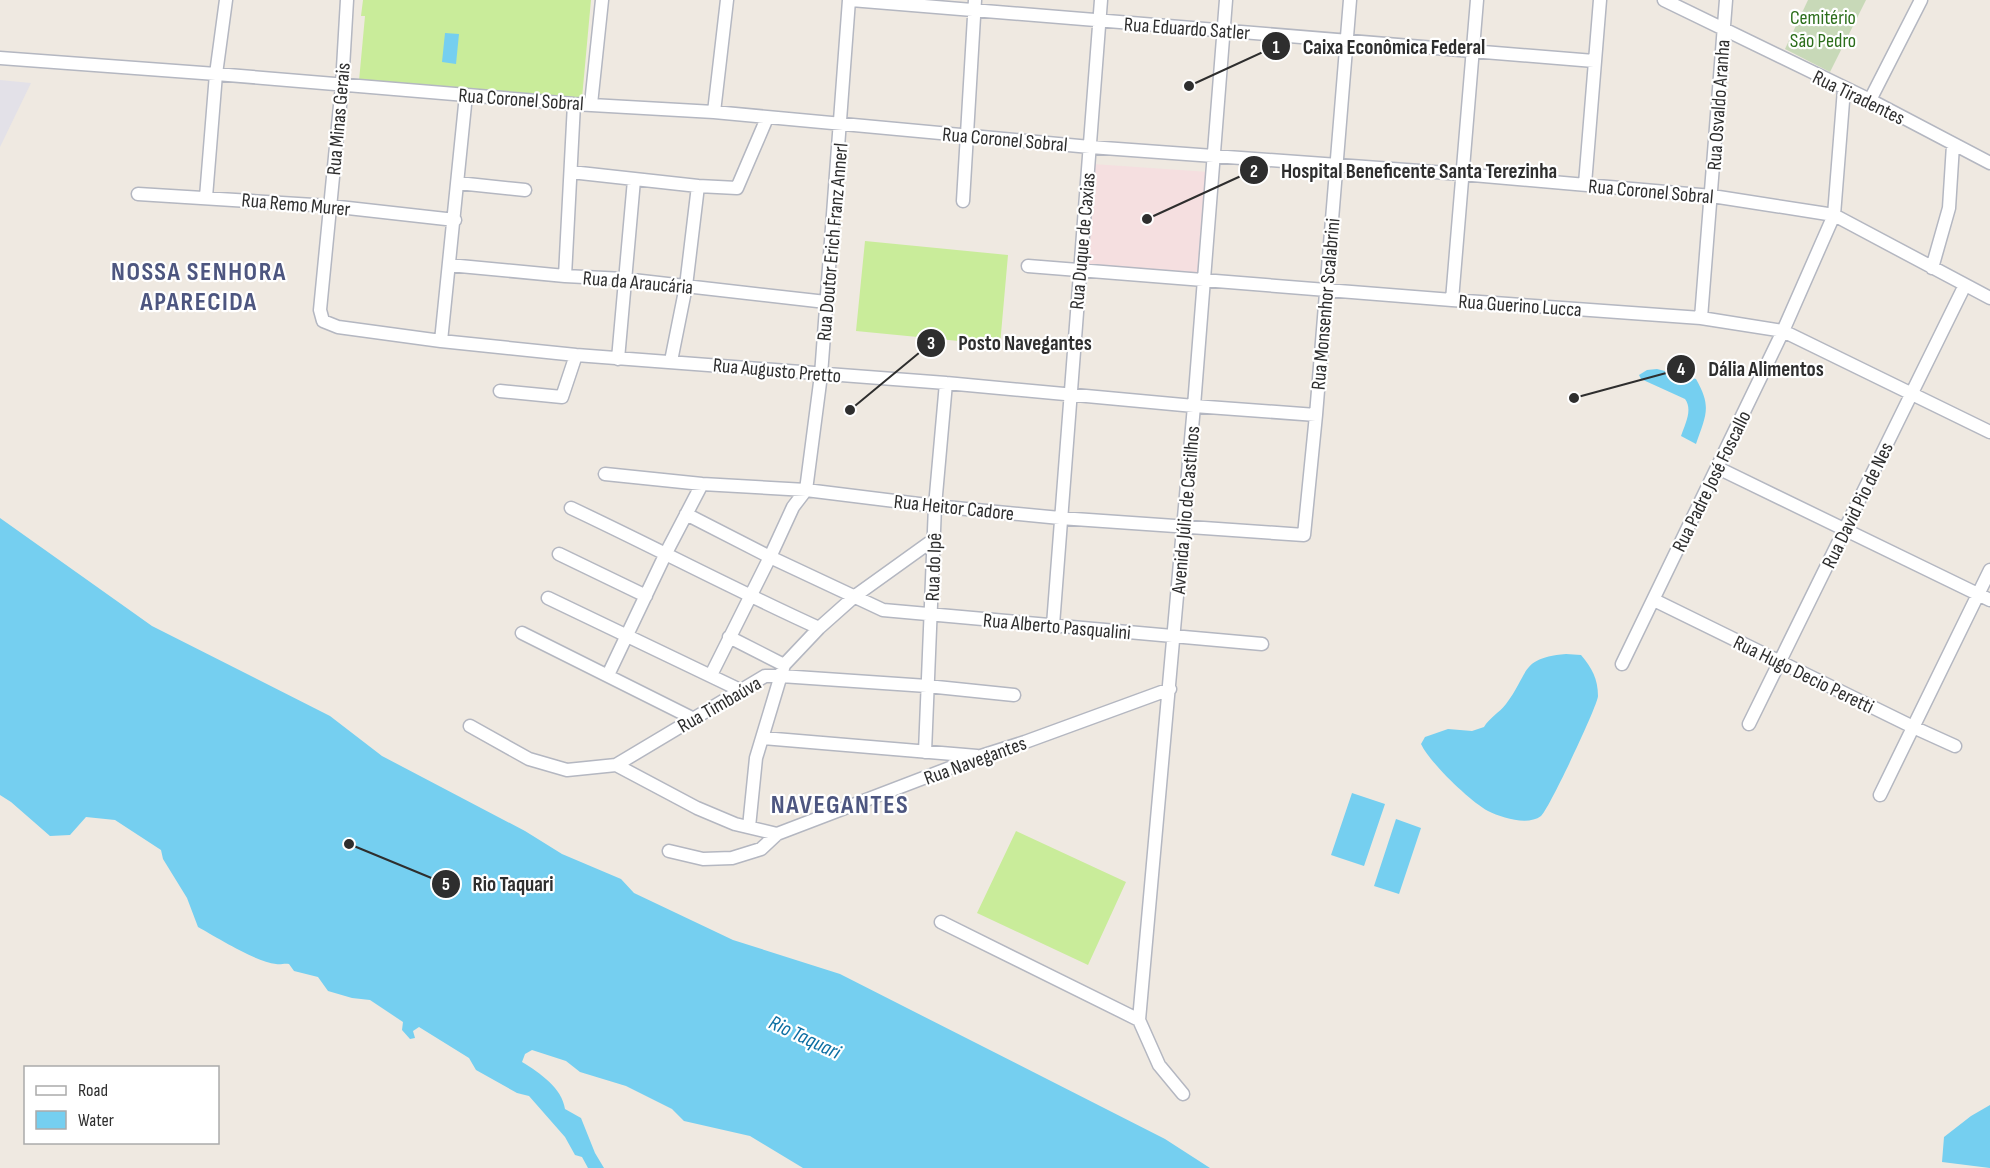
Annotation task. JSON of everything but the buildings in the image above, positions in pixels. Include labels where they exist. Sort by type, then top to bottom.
[{"type":"street","points":[[206,197],[216,74],[226,0]]},
{"type":"street","name":"Rua Minas Gerais","points":[[320,310],[342,85],[347,0]]},
{"type":"street","points":[[591,104],[602,0]]},
{"type":"street","points":[[714,112],[727,0]]},
{"type":"street","name":"Rua Eduardo Satler","points":[[850,0],[975,5],[1099,22],[1594,61]]},
{"type":"street","name":"Rua Doutor Erich Franz Annerl","points":[[711,675],[793,507],[806,490],[820,375],[850,0]]},
{"type":"street","name":"Rua Duque de Caxias","points":[[1053,625],[1101,0]]},
{"type":"street","name":"Avenida Júlio de Castilhos","points":[[1139,1020],[1170,689],[1226,0]]},
{"type":"street","name":"Rua Monsenhor Scalabrini","points":[[1304,535],[1327,291],[1350,0]]},
{"type":"street","points":[[1452,300],[1461,174],[1478,0]]},
{"type":"street","points":[[1585,184],[1600,0]]},
{"type":"street","name":"Rua Tiradentes","points":[[1664,0],[1870,100],[1990,163]]},
{"type":"street","name":"Rua Osvaldo Aranha","points":[[1701,318],[1726,0]]},
{"type":"street","points":[[1870,100],[1921,0]]},
{"type":"street","points":[[963,201],[969,136],[975,5]]},
{"type":"street","name":"Rua Coronel Sobral","points":[[0,58],[466,96],[714,112],[1090,147],[1461,174],[1712,196],[1834,215],[1990,298]]},
{"type":"street","name":"Rua Padre José Foscallo","points":[[1622,664],[1783,331],[1834,215],[1844,89]]},
{"type":"street","points":[[441,340],[466,96]]},
{"type":"street","points":[[565,276],[574,104]]},
{"type":"street","points":[[571,172],[634,180],[737,188],[767,118]]},
{"type":"street","points":[[1932,268],[1948,208],[1953,145]]},
{"type":"street","points":[[618,358],[634,180]]},
{"type":"street","points":[[458,183],[525,190]]},
{"type":"street","points":[[671,361],[686,286],[698,186]]},
{"type":"street","name":"Rua Remo Murer","points":[[138,194],[330,206],[455,220]]},
{"type":"street","name":"Rua da Araucária","points":[[449,265],[624,279],[826,302]]},
{"type":"street","name":"Rua Guerino Lucca","points":[[1028,266],[1327,291],[1701,318],[1783,331],[1990,432]]},
{"type":"street","name":"Rua David Pio de Nes","points":[[1749,724],[1965,285]]},
{"type":"street","name":"Rua Augusto Pretto","points":[[320,310],[323,321],[338,327],[576,355],[1070,393],[1194,406],[1316,415]]},
{"type":"street","points":[[500,391],[561,398],[576,355]]},
{"type":"street","name":"Rua do Ipê","points":[[925,752],[933,540],[946,383]]},
{"type":"street","points":[[1718,468],[1990,600]]},
{"type":"street","name":"Rua Heitor Cadore","points":[[605,474],[702,484],[806,490],[1060,518],[1304,535]]},
{"type":"street","points":[[608,675],[666,553],[702,484]]},
{"type":"street","points":[[571,508],[666,553],[749,597],[819,628]]},
{"type":"street","name":"Rua Alberto Pasqualini","points":[[686,514],[770,557],[883,609],[1262,644]]},
{"type":"street","points":[[749,827],[756,758],[783,670],[819,628],[855,596],[933,540]]},
{"type":"street","points":[[559,554],[646,596]]},
{"type":"street","points":[[1880,795],[1990,570]]},
{"type":"street","points":[[548,598],[740,690]]},
{"type":"street","name":"Rua Hugo Decio Peretti","points":[[1654,600],[1955,746]]},
{"type":"street","points":[[522,633],[692,718]]},
{"type":"street","points":[[729,637],[783,670],[1014,695]]},
{"type":"street","name":"Rua Timbaúva","points":[[470,726],[530,759],[567,770],[616,765],[740,690],[765,676],[783,670]]},
{"type":"street","name":"Rua Navegantes","points":[[669,851],[703,859],[732,858],[761,849],[777,834],[981,756],[1170,689]]},
{"type":"street","points":[[763,738],[981,756]]},
{"type":"street","points":[[616,765],[698,808],[735,824],[777,834]]},
{"type":"street","points":[[941,922],[1139,1020],[1159,1065],[1183,1094]]},
{"type":"shaded area","points":[[0,80],[31,83],[0,147]]},
{"type":"shaded area","points":[[1093,164],[1209,172],[1201,274],[1086,266]]},
{"type":"green space","points":[[363,0],[591,0],[582,98],[424,88],[359,81],[365,16],[361,16]]},
{"type":"green space","name":"Cemitério São Pedro","points":[[1808,0],[1866,0],[1830,72],[1785,49]]},
{"type":"green space","points":[[865,241],[1008,255],[1000,345],[856,331]]},
{"type":"green space","points":[[1016,831],[1126,882],[1088,965],[977,913]]},
{"type":"water","points":[[445,33],[459,34],[456,64],[442,62]]},
{"type":"water","points":[[1657,369],[1696,379],[1704,397],[1706,411],[1696,444],[1681,436],[1688,412],[1685,399],[1641,379],[1639,375],[1647,370]]},
{"type":"water","name":"Rio Taquari","points":[[0,518],[152,626],[330,716],[382,756],[525,831],[562,854],[621,879],[634,893],[733,940],[840,974],[1165,1139],[1210,1168],[803,1168],[750,1136],[684,1121],[672,1109],[626,1086],[580,1072],[566,1061],[532,1050],[525,1054],[522,1062],[543,1076],[555,1088],[560,1094],[565,1109],[581,1118],[595,1153],[604,1168],[588,1168],[582,1157],[575,1155],[565,1137],[529,1096],[517,1093],[476,1070],[469,1058],[419,1027],[413,1031],[415,1038],[410,1039],[402,1030],[403,1022],[370,1000],[352,998],[328,991],[318,977],[294,971],[289,964],[276,964],[258,959],[198,927],[187,898],[163,859],[161,850],[115,820],[86,817],[70,835],[50,836],[0,795]]},
{"type":"water","points":[[1581,655],[1585,660],[1596,679],[1598,696],[1562,778],[1545,810],[1536,819],[1515,820],[1488,811],[1451,781],[1421,744],[1425,737],[1448,729],[1472,731],[1484,727],[1506,704],[1533,663],[1551,656]]},
{"type":"water","points":[[1352,793],[1385,804],[1364,866],[1331,855]]},
{"type":"water","points":[[1396,819],[1421,828],[1399,894],[1374,886]]},
{"type":"water","points":[[1990,1105],[1990,1168],[1942,1162],[1944,1137],[1971,1116]]},
{"type":"place","name":"Caixa Econômica Federal","points":[[1189,86]]},
{"type":"place","name":"Hospital Beneficente Santa Terezinha","points":[[1147,219]]},
{"type":"place","name":"Dália Alimentos","points":[[1574,398]]},
{"type":"place","name":"Posto Navegantes","points":[[850,410]]},
{"type":"place","name":"Rio Taquari","points":[[349,844]]},
{"type":"district","name":"NOSSA SENHORA APARECIDA","points":[[199,286]]},
{"type":"district","name":"NAVEGANTES","points":[[840,804]]}]
